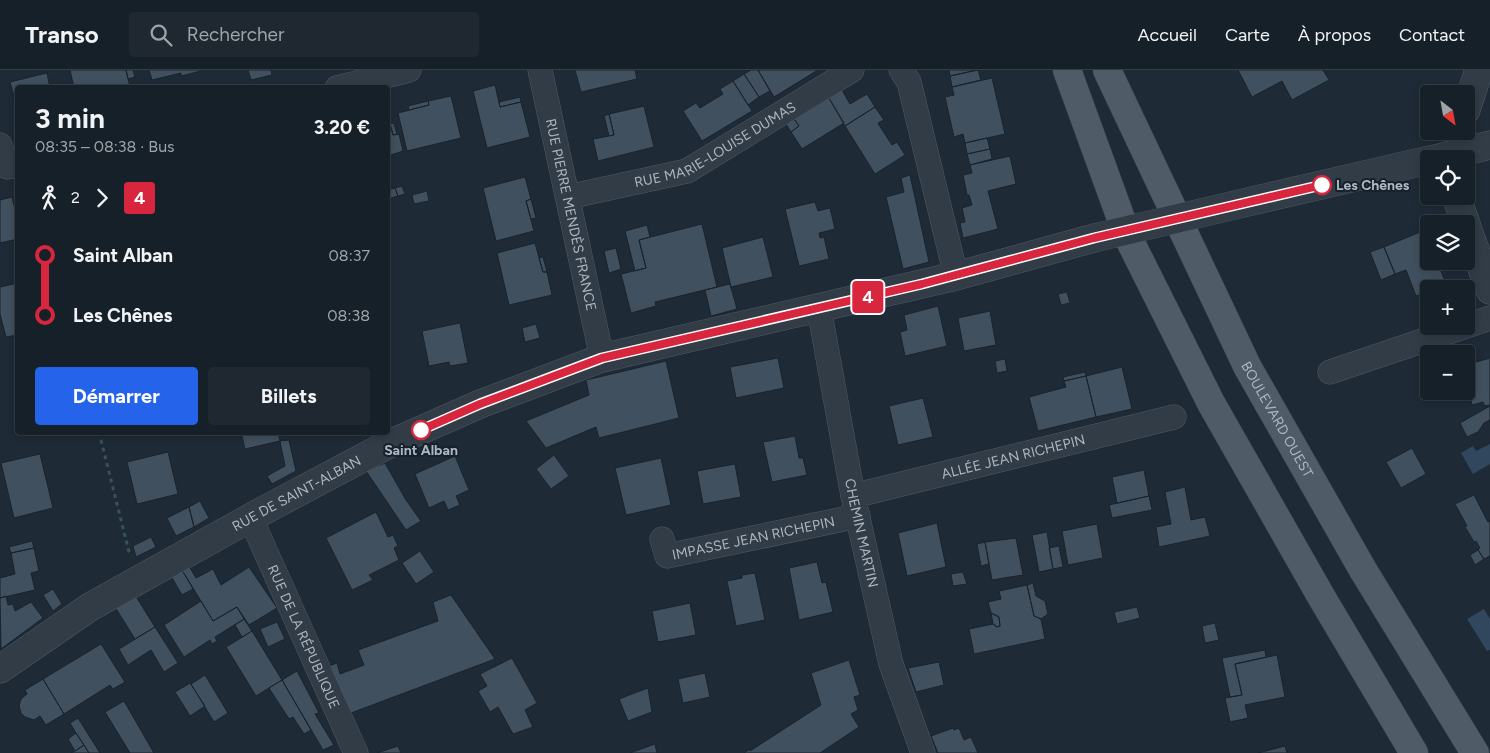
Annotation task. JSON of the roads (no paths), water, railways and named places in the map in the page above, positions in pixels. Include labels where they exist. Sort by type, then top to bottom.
[{"type":"main road","points":[[1067,70],[1127,235],[1211,403],[1322,598],[1414,753]]},
{"type":"main road","name":"BOULEVARD OUEST","points":[[1107,70],[1247,366],[1363,570],[1475,753]]},
{"type":"street","points":[[349,85],[409,70]]},
{"type":"street","name":"RUE PIERRE MENDÈS FRANCE","points":[[540,70],[602,358]]},
{"type":"street","name":"RUE MARIE-LOUISE DUMAS","points":[[568,197],[687,171],[852,70]]},
{"type":"street","points":[[901,70],[909,82],[956,276]]},
{"type":"street","points":[[1474,85],[1479,70]]},
{"type":"street","points":[[1458,150],[1490,145]]},
{"type":"street","name":"RUE DE SAINT-ALBAN","points":[[0,670],[90,607],[385,446],[480,404],[602,358],[956,276],[1094,238],[1420,162]]},
{"type":"street","points":[[1475,249],[1490,290]]},
{"type":"street","name":"CHEMIN MARTIN","points":[[819,308],[855,506],[891,664],[923,753]]},
{"type":"street","points":[[1330,372],[1490,318]]},
{"type":"street","name":"ALLÉE JEAN RICHEPIN","points":[[855,506],[1174,416]]},
{"type":"street","name":"IMPASSE JEAN RICHEPIN","points":[[662,539],[667,556],[855,506]]},
{"type":"street","name":"RUE DE LA RÉPUBLIQUE","points":[[251,519],[356,753]]},
{"type":"water","points":[[1490,444],[1490,464],[1473,474],[1461,453],[1473,446],[1476,451]]},
{"type":"water","points":[[1484,609],[1490,619],[1490,650],[1487,651],[1467,619]]},
{"type":"place","name":"Les Chênes","points":[[1322,185]]},
{"type":"place","name":"Saint Alban","points":[[421,430]]}]
